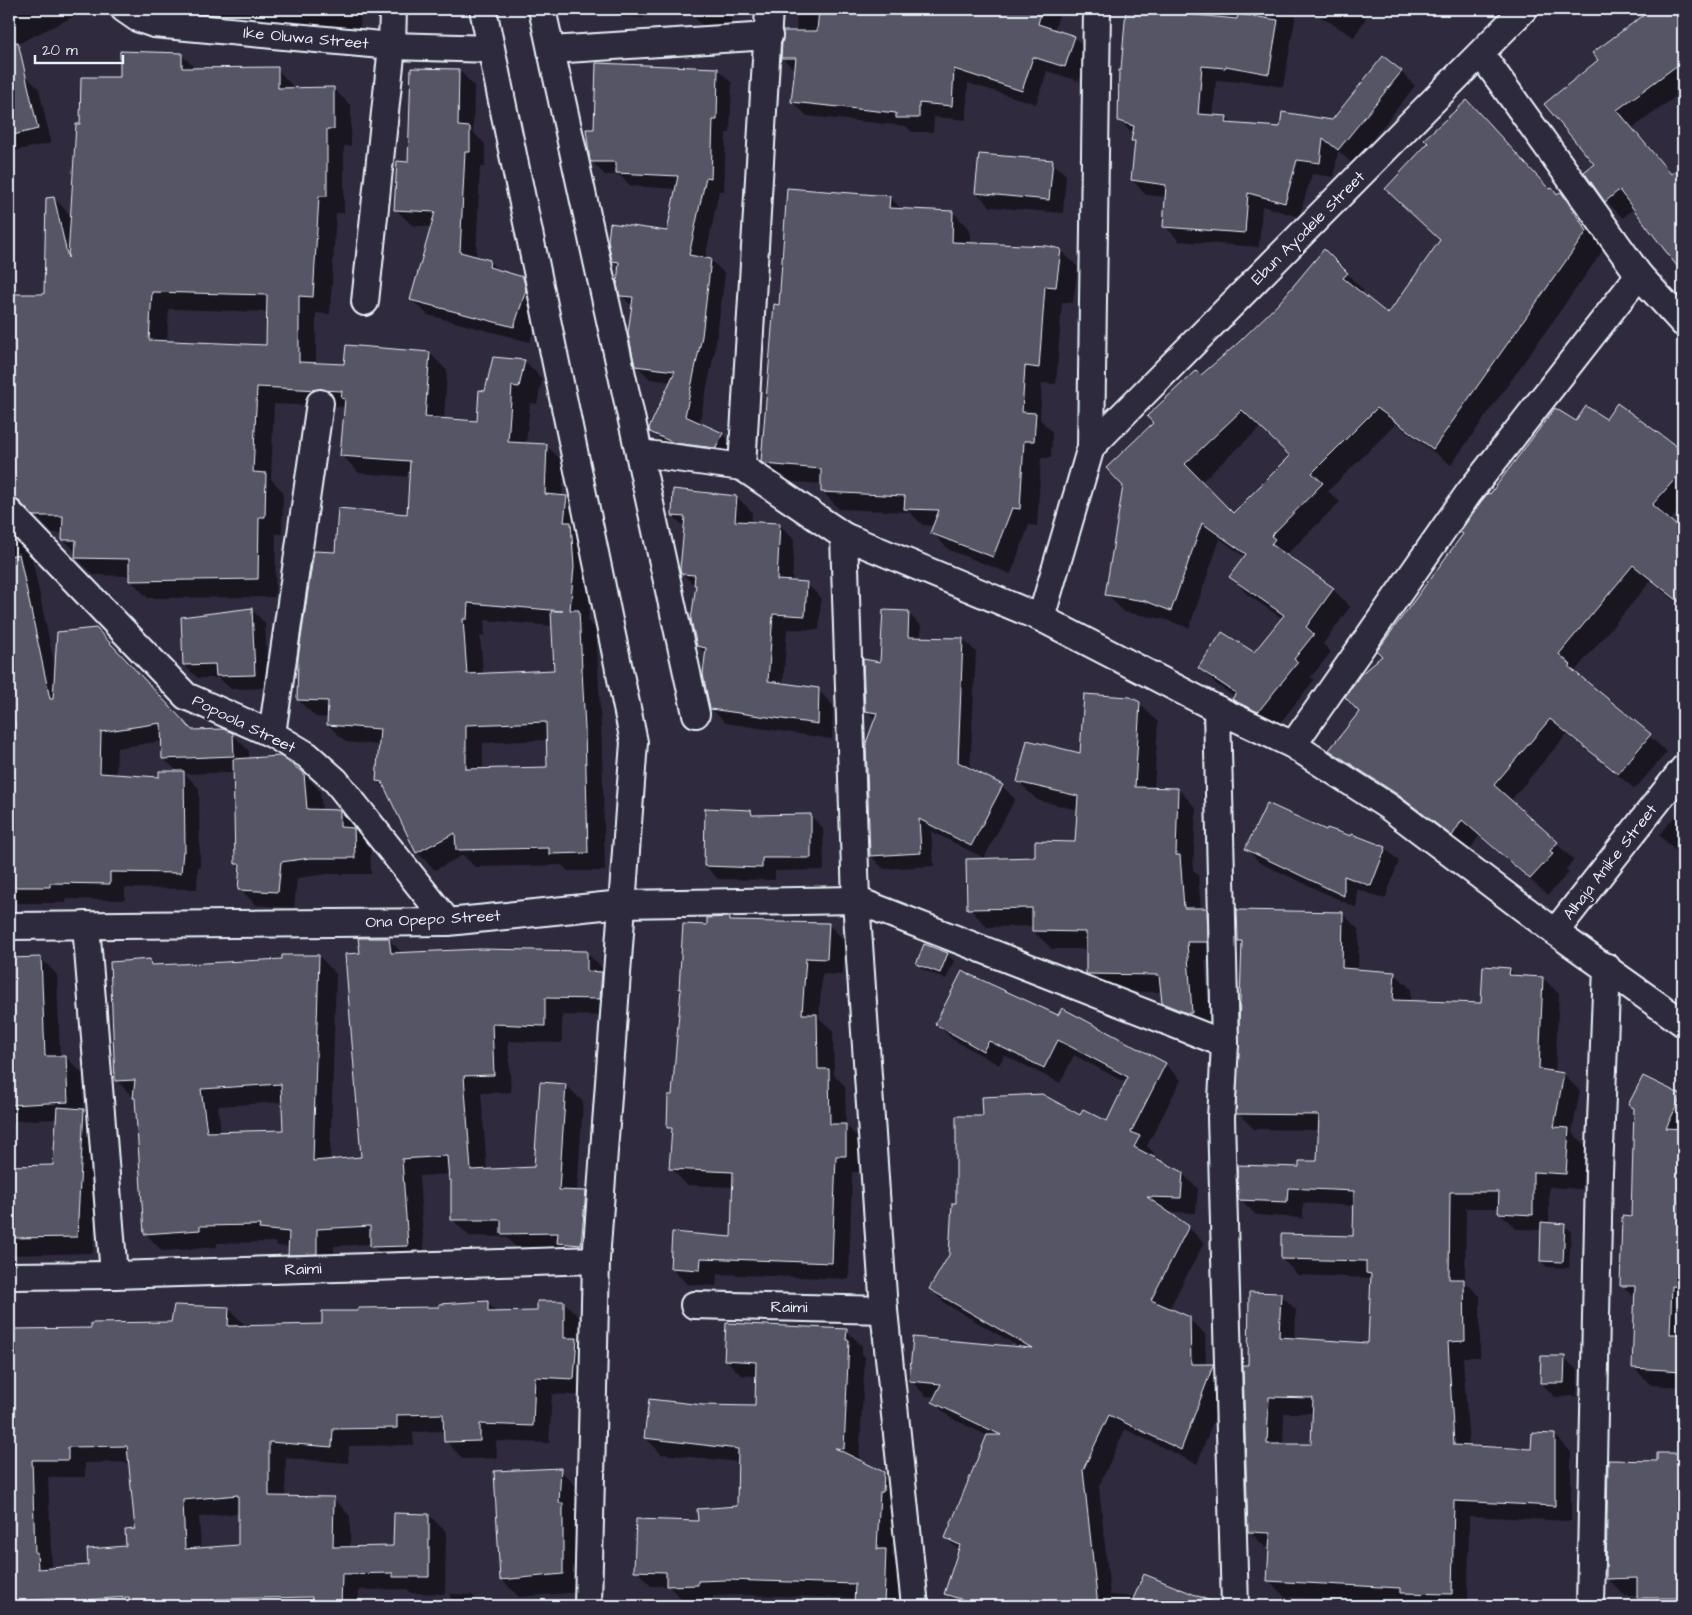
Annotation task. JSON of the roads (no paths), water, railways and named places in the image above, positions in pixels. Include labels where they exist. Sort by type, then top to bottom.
[{"type":"street","name":"Ike Oluwa Street","points":[[124,9],[137,18],[154,24],[392,46],[492,49]]},
{"type":"street","points":[[365,302],[392,46],[393,9]]},
{"type":"street","points":[[483,9],[634,742],[627,904],[596,1260],[588,1606]]},
{"type":"street","points":[[542,9],[595,260],[640,454],[696,714]]},
{"type":"street","points":[[742,468],[769,36],[769,9]]},
{"type":"street","points":[[1041,618],[1091,447],[1097,9]]},
{"type":"street","name":"Ebun Ayodele Street","points":[[1091,447],[1524,9]]},
{"type":"street","points":[[551,50],[769,36]]},
{"type":"street","points":[[1481,54],[1639,275],[1683,324]]},
{"type":"street","points":[[1293,745],[1468,494],[1639,275]]},
{"type":"street","points":[[272,734],[320,404]]},
{"type":"street","points":[[640,454],[742,468],[844,536],[1041,618],[1217,709],[1293,745],[1389,807],[1555,932],[1607,967],[1683,1023]]},
{"type":"street","name":"Popoola Street","points":[[9,512],[186,696],[272,734],[307,756],[336,781],[448,922]]},
{"type":"street","points":[[844,536],[856,900],[884,1310],[915,1606]]},
{"type":"street","points":[[1217,709],[1225,1044],[1221,1118],[1234,1606]]},
{"type":"street","name":"Alhaja Anike Street","points":[[1555,932],[1683,769]]},
{"type":"street","points":[[856,900],[1225,1044]]},
{"type":"street","name":"Ona Opepo Street","points":[[9,926],[448,922],[627,904],[856,900]]},
{"type":"street","points":[[86,925],[114,1275]]},
{"type":"street","points":[[1590,1606],[1600,1164],[1607,967]]},
{"type":"street","name":"Raimi","points":[[9,1276],[114,1275],[596,1260]]},
{"type":"street","name":"Raimi","points":[[694,1305],[884,1310]]}]
